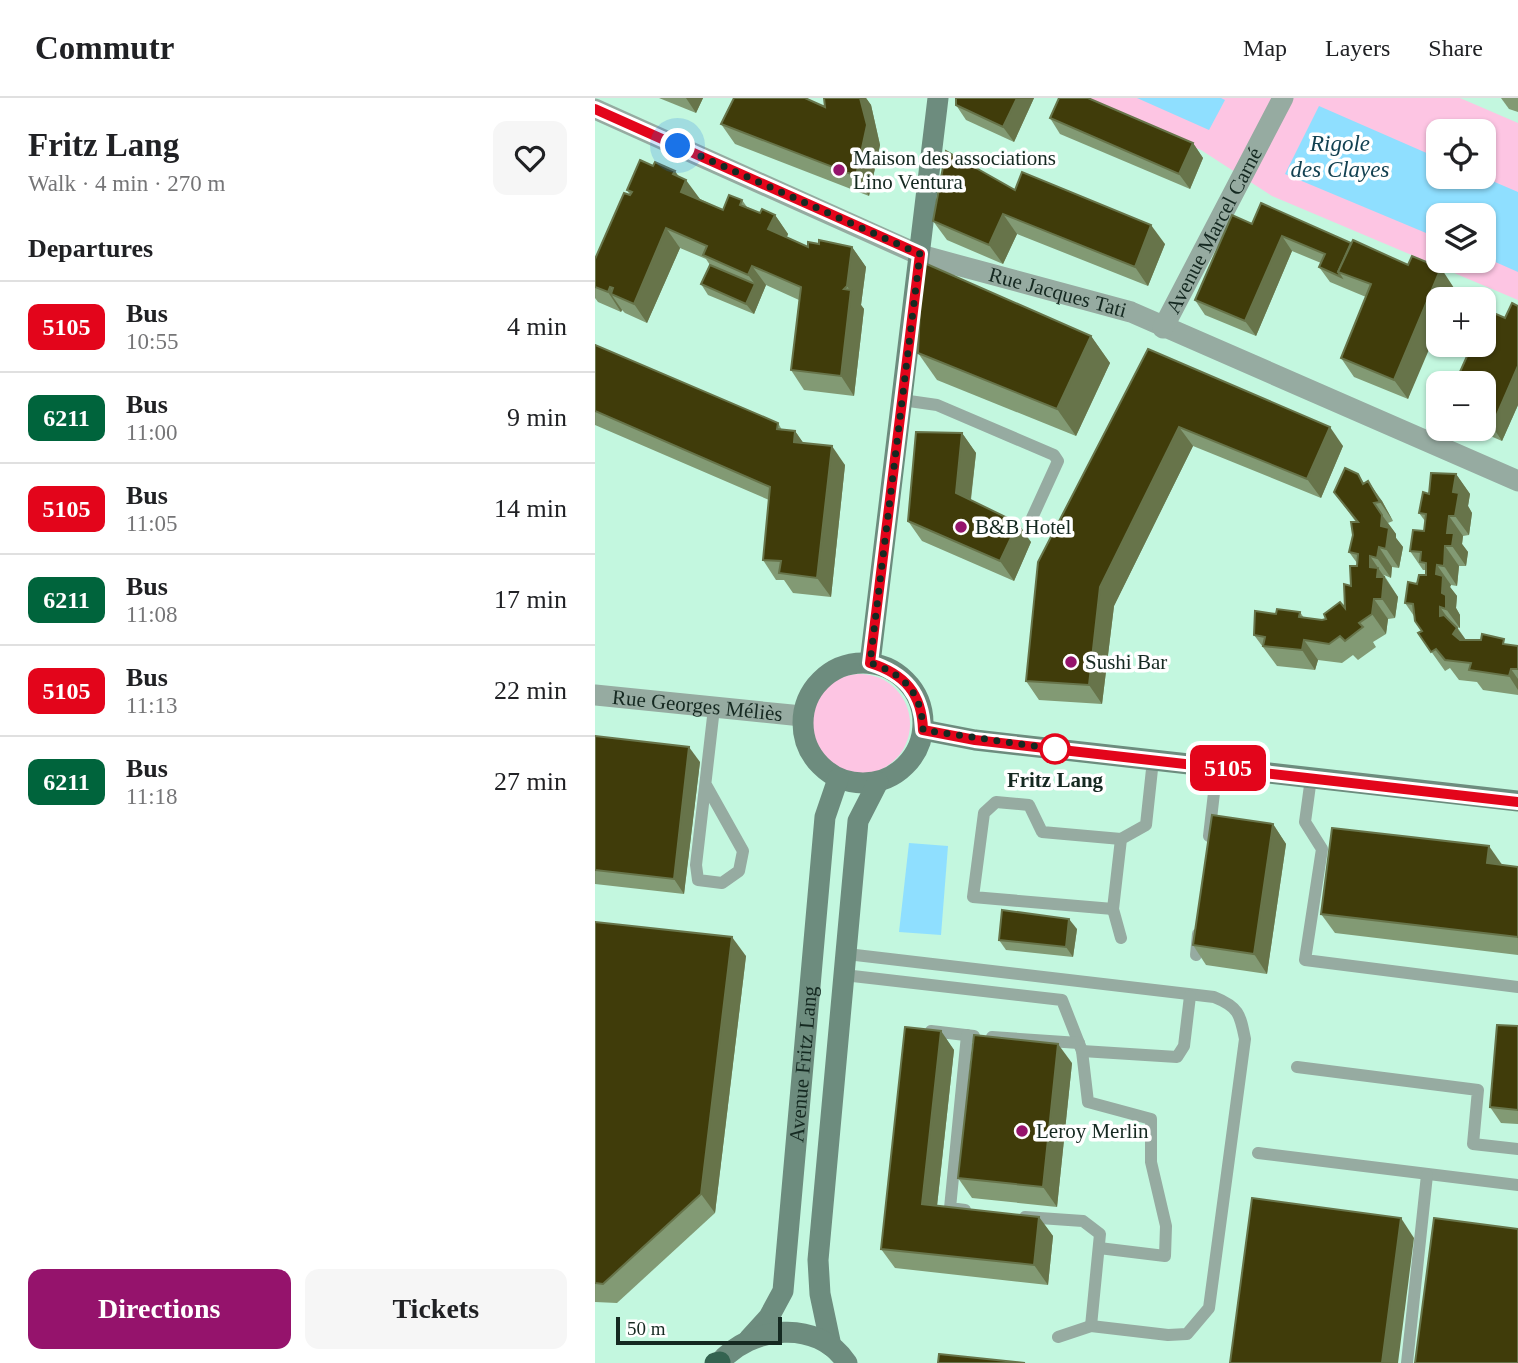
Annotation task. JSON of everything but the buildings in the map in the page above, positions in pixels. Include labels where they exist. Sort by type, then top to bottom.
[{"type":"street","points":[[870,663],[938,98]]},
{"type":"street","name":"Avenue Marcel Carné","points":[[1163,328],[1283,98]]},
{"type":"street","name":"Rue Jacques Tati","points":[[595,109],[920,254],[1131,312],[1518,481]]},
{"type":"street","points":[[870,663],[888,668],[904,679],[916,694],[922,712],[923,730],[918,748],[909,763],[895,775],[879,782],[858,784],[838,779],[822,768],[809,754],[803,735],[802,716],[807,698],[818,682],[833,670],[851,664],[870,663]]},
{"type":"street","name":"Rue Georges Méliès","points":[[595,695],[802,716]]},
{"type":"street","points":[[923,730],[975,740],[1518,802]]},
{"type":"street","name":"Avenue Fritz Lang","points":[[749,1339],[769,1317],[783,1291],[825,817],[838,779]]},
{"type":"street","name":"Avenue Fritz Lang","points":[[831,1346],[820,1294],[818,1259],[858,821],[879,782]]},
{"type":"street","points":[[718,1363],[749,1339],[777,1331],[807,1334],[831,1346],[847,1363]]},
{"type":"lane","points":[[902,400],[937,405],[1053,455],[1058,461],[1032,518]]},
{"type":"lane","points":[[706,785],[743,851],[739,871],[722,883],[698,880],[697,864],[714,708]]},
{"type":"lane","points":[[1113,909],[973,897],[984,813],[996,802],[1029,806],[1042,832],[1121,839],[1146,825],[1153,760]]},
{"type":"lane","points":[[1208,847],[1217,767]]},
{"type":"lane","points":[[1311,778],[1305,822],[1322,849],[1305,960],[1518,987]]},
{"type":"lane","points":[[1121,839],[1113,909],[1121,938]]},
{"type":"lane","points":[[1196,955],[1200,915]]},
{"type":"lane","points":[[845,965],[1215,997],[1232,1004],[1241,1018],[1245,1039],[1209,1308],[1187,1334],[1168,1335],[1091,1326],[1058,1338]]},
{"type":"lane","points":[[845,965],[1062,1000],[1080,1047],[1088,1102],[1151,1119],[1151,1161],[1166,1226],[1165,1256],[1099,1248]]},
{"type":"lane","points":[[931,1031],[1177,1057],[1184,1046],[1190,996]]},
{"type":"lane","points":[[967,1035],[950,1208],[976,1211]]},
{"type":"lane","points":[[1297,1067],[1478,1090],[1473,1144],[1518,1149]]},
{"type":"lane","points":[[1258,1153],[1518,1185]]},
{"type":"lane","points":[[1407,1363],[1427,1175]]},
{"type":"lane","points":[[1016,1216],[1083,1220],[1100,1234],[1091,1326]]},
{"type":"shaded area","points":[[1073,98],[1460,98],[1518,123],[1518,300],[1496,291],[1496,287],[1487,287],[1454,273],[1496,273],[1496,203],[1426,203],[1426,261],[1272,196],[1201,150]]},
{"type":"shaded area","points":[[860,674],[879,677],[896,688],[907,705],[910,724],[907,743],[896,760],[879,771],[860,774],[841,771],[824,760],[813,743],[810,724],[813,705],[824,688],[841,677]]},
{"type":"water","points":[[1137,98],[1221,98],[1225,100],[1209,130]]},
{"type":"water","name":"Rigole des Clayes","points":[[1319,106],[1426,153],[1426,189],[1496,189],[1496,183],[1518,192],[1518,272],[1496,262],[1496,203],[1426,203],[1426,233],[1285,174]]},
{"type":"water","points":[[909,843],[948,846],[941,935],[899,932]]},
{"type":"bus line","name":"5105","points":[[595,109],[920,254],[870,663],[888,668],[904,679],[916,694],[922,712],[923,730],[975,740],[1518,802]]},
{"type":"place","name":"Maison des associations Lino Ventura","points":[[839,170]]},
{"type":"place","name":"B&B Hotel","points":[[961,527]]},
{"type":"place","name":"Sushi Bar","points":[[1071,662]]},
{"type":"place","name":"Fritz Lang","points":[[1055,749]]},
{"type":"place","name":"Leroy Merlin","points":[[1022,1131]]},
{"type":"route","points":[[678,146],[920,254],[870,663],[888,668],[904,679],[916,694],[922,712],[923,730],[975,740],[1055,749]]}]
